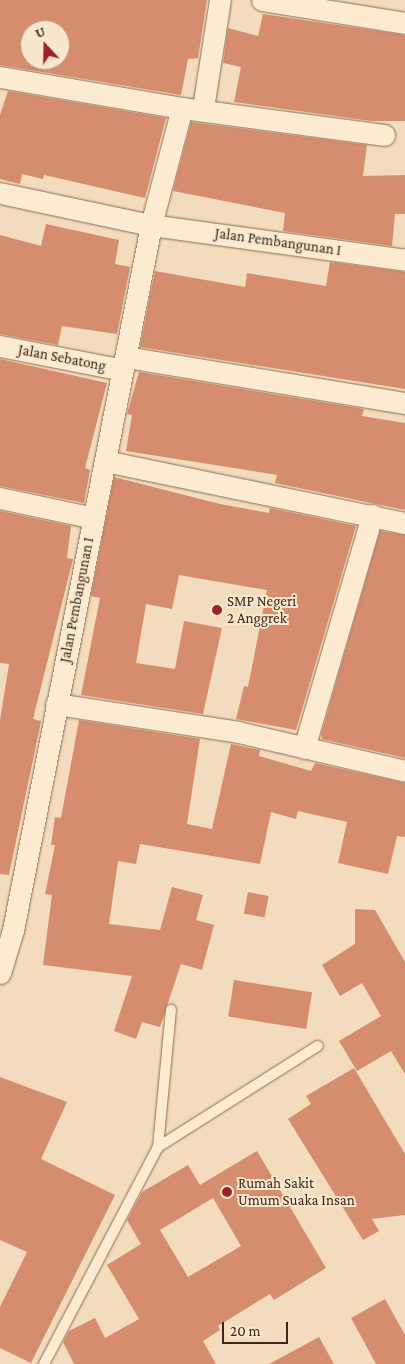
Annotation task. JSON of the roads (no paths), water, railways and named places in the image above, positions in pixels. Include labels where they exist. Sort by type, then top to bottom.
[{"type":"street","points":[[151,226],[192,108],[220,0]]},
{"type":"street","points":[[262,0],[405,23]]},
{"type":"street","points":[[0,77],[192,108],[384,135]]},
{"type":"street","name":"Jalan Pembangunan I","points":[[0,193],[151,226],[405,260]]},
{"type":"street","name":"Jalan Pembangunan I","points":[[0,973],[12,930],[151,226]]},
{"type":"street","name":"Jalan Sebatong","points":[[0,346],[405,403]]},
{"type":"street","points":[[105,461],[405,523]]},
{"type":"street","points":[[0,498],[94,518]]},
{"type":"street","points":[[304,748],[372,515]]},
{"type":"street","points":[[56,704],[238,732],[405,771]]},
{"type":"lane","points":[[44,1364],[158,1147],[171,1010]]},
{"type":"lane","points":[[158,1147],[318,1046]]},
{"type":"place","name":"SMP Negeri 2 Anggrek","points":[[217,610]]},
{"type":"place","name":"Rumah Sakit Umum Suaka Insan","points":[[227,1192]]}]
